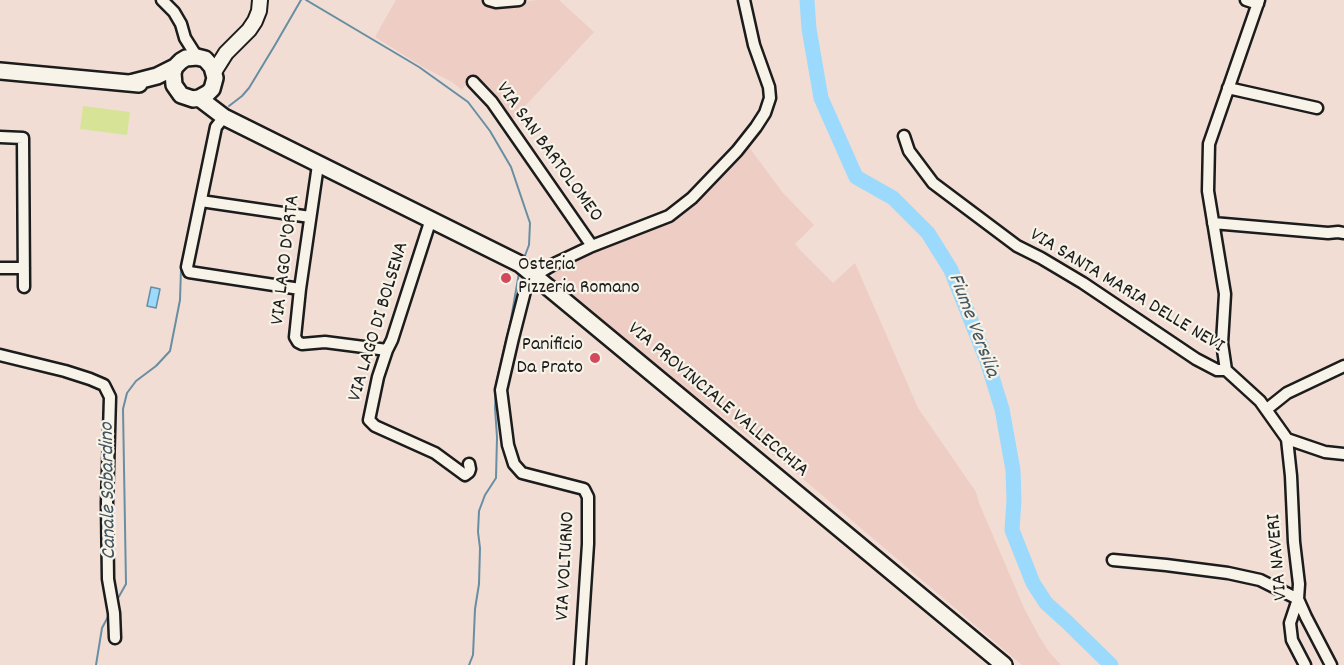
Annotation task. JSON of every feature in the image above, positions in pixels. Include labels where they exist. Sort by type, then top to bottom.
[{"type":"main road","name":"VIA PROVINCIALE VALLECCHIA","points":[[130,83],[158,76],[191,56],[201,58]]},
{"type":"main road","points":[[199,98],[208,93],[214,83],[214,72],[209,63],[201,58]]},
{"type":"main road","points":[[176,90],[172,79],[178,64]]},
{"type":"main road","name":"VIA PROVINCIALE VALLECCHIA","points":[[0,71],[163,84],[186,98],[199,98],[224,117],[520,264],[1004,665]]},
{"type":"main road","points":[[212,88],[224,117]]},
{"type":"street","points":[[214,72],[226,53],[255,21],[260,0]]},
{"type":"street","points":[[489,0],[496,2],[519,0]]},
{"type":"street","name":"VIA SAN BARTOLOMEO","points":[[534,276],[592,246],[669,216],[692,198],[737,151],[765,113],[770,98],[770,87],[754,45],[744,0]]},
{"type":"street","points":[[1226,370],[1222,343],[1225,294],[1208,191],[1209,144],[1258,2],[1246,0]]},
{"type":"street","points":[[163,1],[174,12],[185,38],[201,58],[226,53]]},
{"type":"street","points":[[178,64],[185,38]]},
{"type":"street","name":"VIA SAN BARTOLOMEO","points":[[473,82],[492,102],[592,246]]},
{"type":"street","points":[[1228,88],[1317,108]]},
{"type":"street","points":[[224,117],[216,127],[187,267],[189,272],[300,290]]},
{"type":"street","name":"VIA SANTA MARIA DELLE NEVI","points":[[904,136],[909,152],[933,183],[1017,246],[1083,283],[1196,359],[1216,370],[1226,370],[1267,409],[1287,439]]},
{"type":"street","points":[[0,137],[23,138],[24,287]]},
{"type":"street","name":"VIA LAGO D'ORTA","points":[[318,165],[295,337],[302,344],[325,342],[387,350]]},
{"type":"street","points":[[201,201],[310,217]]},
{"type":"street","name":"VIA LAGO DI BOLSENA","points":[[430,219],[395,332],[378,377],[369,420],[375,426],[435,453],[465,475],[469,472],[469,464]]},
{"type":"street","points":[[1213,223],[1344,233]]},
{"type":"street","points":[[0,268],[24,268]]},
{"type":"street","name":"VIA VOLTURNO","points":[[534,276],[525,291],[501,390],[508,445],[514,464],[522,473],[584,489],[588,497],[588,544],[579,665]]},
{"type":"street","points":[[0,355],[90,379],[104,385],[110,397],[108,579],[115,638]]},
{"type":"street","points":[[1267,409],[1287,393],[1344,366]]},
{"type":"street","points":[[1287,439],[1325,452],[1344,454]]},
{"type":"street","name":"VIA NAVERI","points":[[1287,439],[1299,584],[1298,599],[1331,665]]},
{"type":"street","points":[[1113,561],[1228,573],[1260,580],[1298,599],[1290,623],[1292,640],[1305,665]]},
{"type":"shaded area","points":[[396,0],[480,0],[500,5],[537,0],[559,0],[594,32],[512,120],[496,96],[472,75],[462,90],[375,37]]},
{"type":"shaded area","points":[[749,147],[783,193],[814,225],[795,244],[802,252],[833,283],[855,263],[918,408],[976,492],[1024,608],[1049,652],[1061,665],[1022,665],[789,467],[689,391],[552,278],[557,268],[677,219]]},
{"type":"green space","points":[[83,106],[130,112],[127,135],[80,129]]},
{"type":"water","points":[[151,287],[160,289],[156,308],[147,306]]},
{"type":"waterway","name":"Canale Sobardino","points":[[229,106],[249,88],[301,0]]},
{"type":"waterway","points":[[306,0],[419,67],[468,102],[490,131],[511,167],[530,223],[529,245],[524,258]]},
{"type":"waterway","name":"Fiume Versilia","points":[[807,0],[809,29],[821,98],[856,177],[893,198],[928,233],[951,270],[987,361],[1002,409],[1013,470],[1012,530],[1033,583],[1046,603],[1111,665]]},
{"type":"waterway","name":"Canale Sobardino","points":[[117,600],[126,584],[123,409],[127,393],[136,381],[156,366],[170,351],[180,300],[181,269],[186,248]]},
{"type":"waterway","points":[[469,665],[473,655],[475,609],[479,584],[479,511],[485,495],[496,478],[496,384],[519,273]]},
{"type":"waterway","name":"Canale Sobardino","points":[[96,665],[102,628],[110,613]]},
{"type":"place","name":"Osteria Pizzeria Romano","points":[[506,278]]},
{"type":"place","name":"Panificio Da Prato","points":[[595,358]]}]
